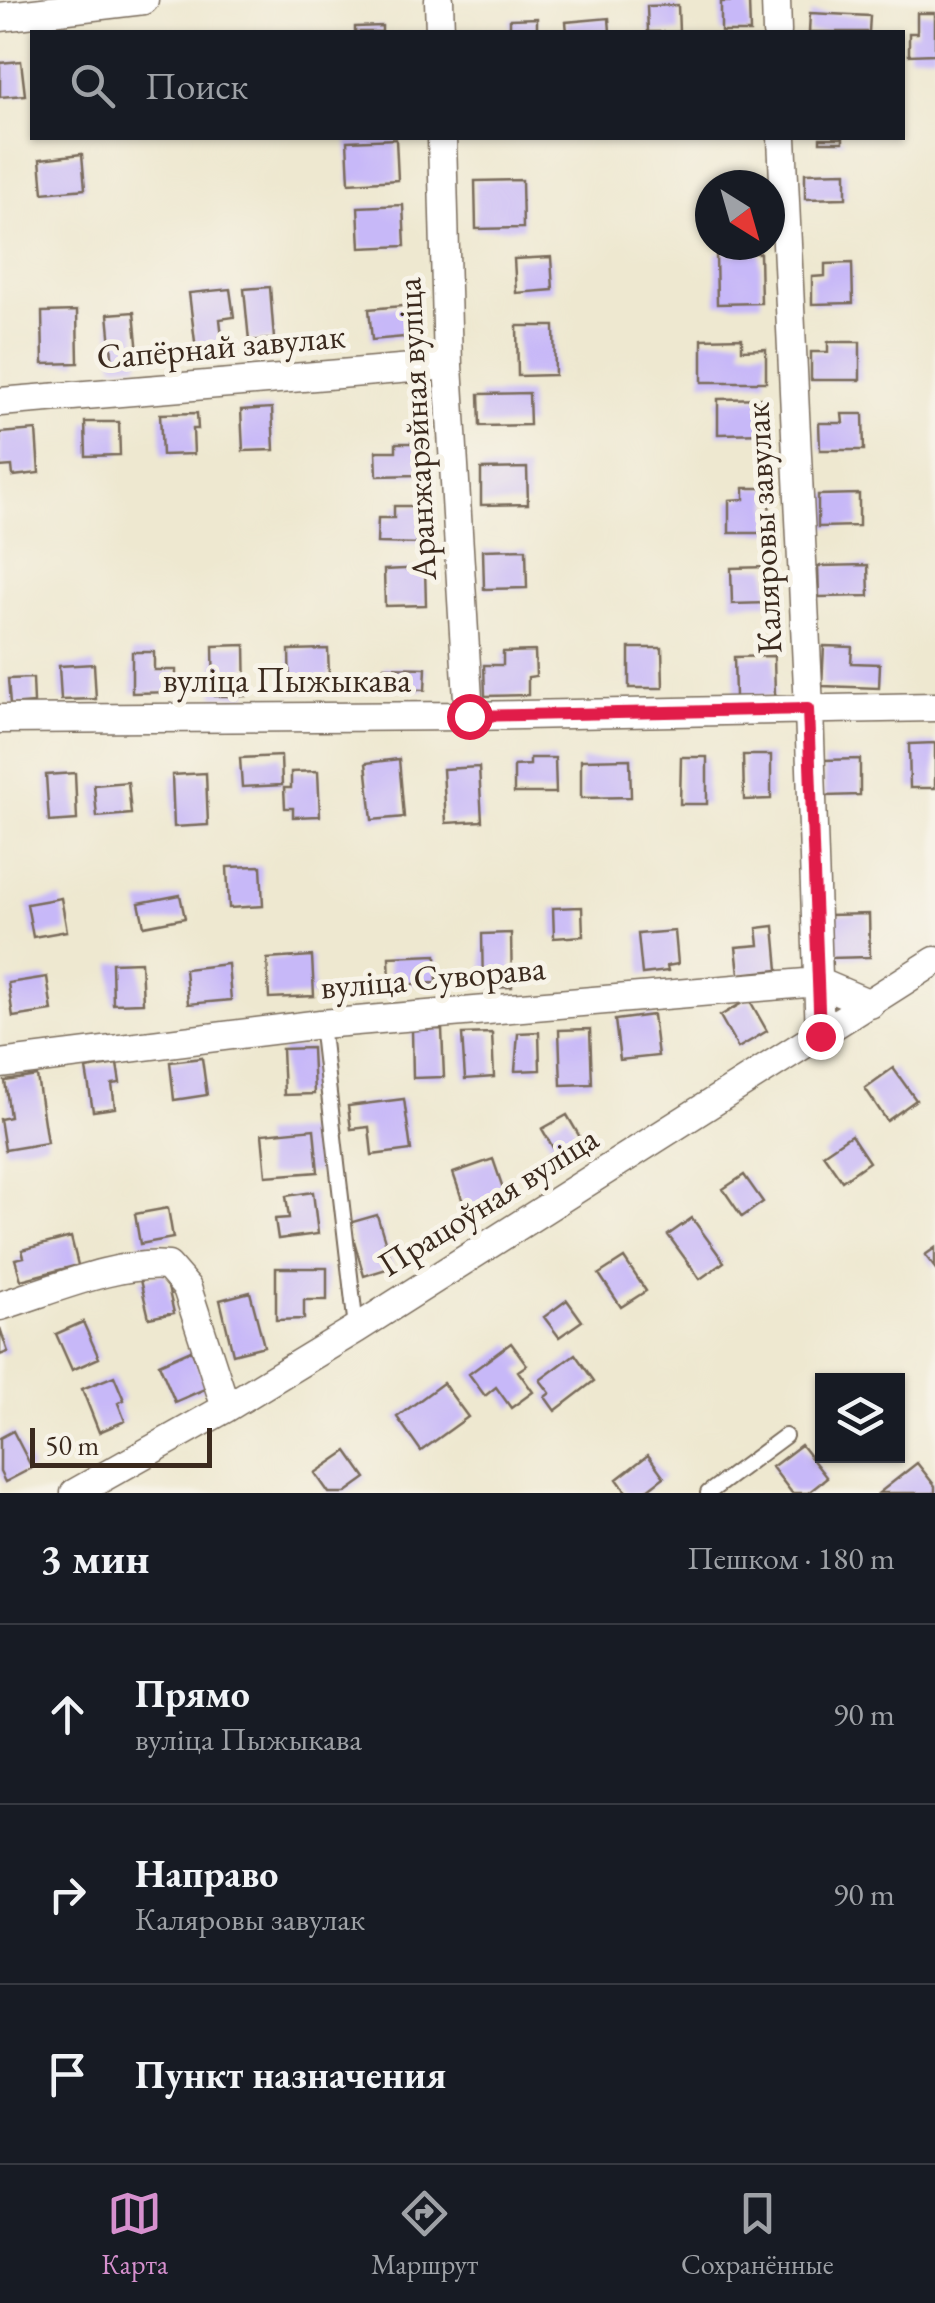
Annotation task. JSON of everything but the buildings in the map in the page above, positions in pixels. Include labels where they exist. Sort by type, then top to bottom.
[{"type":"street","points":[[0,17],[144,0]]},
{"type":"street","points":[[439,0],[440,30]]},
{"type":"street","points":[[776,0],[778,30]]},
{"type":"street","name":"Аранжарэйная вуліца","points":[[442,140],[448,365],[469,716]]},
{"type":"street","name":"Каляровы завулак","points":[[782,140],[820,1036]]},
{"type":"street","name":"Сапёрнай завулак","points":[[0,402],[448,365]]},
{"type":"street","name":"вуліца Пыжыкава","points":[[0,720],[935,707]]},
{"type":"street","name":"Працоўная вуліца","points":[[75,1493],[356,1329],[935,961]]},
{"type":"street","name":"вуліца Суворава","points":[[0,1064],[321,1024],[818,982],[870,1004]]},
{"type":"street","points":[[0,1306],[120,1270],[146,1264],[168,1266],[188,1288],[226,1408]]},
{"type":"lane","points":[[321,1024],[356,1329]]},
{"type":"lane","points":[[708,1493],[784,1436]]},
{"type":"route","points":[[469,716],[808,709],[820,1036]]}]
